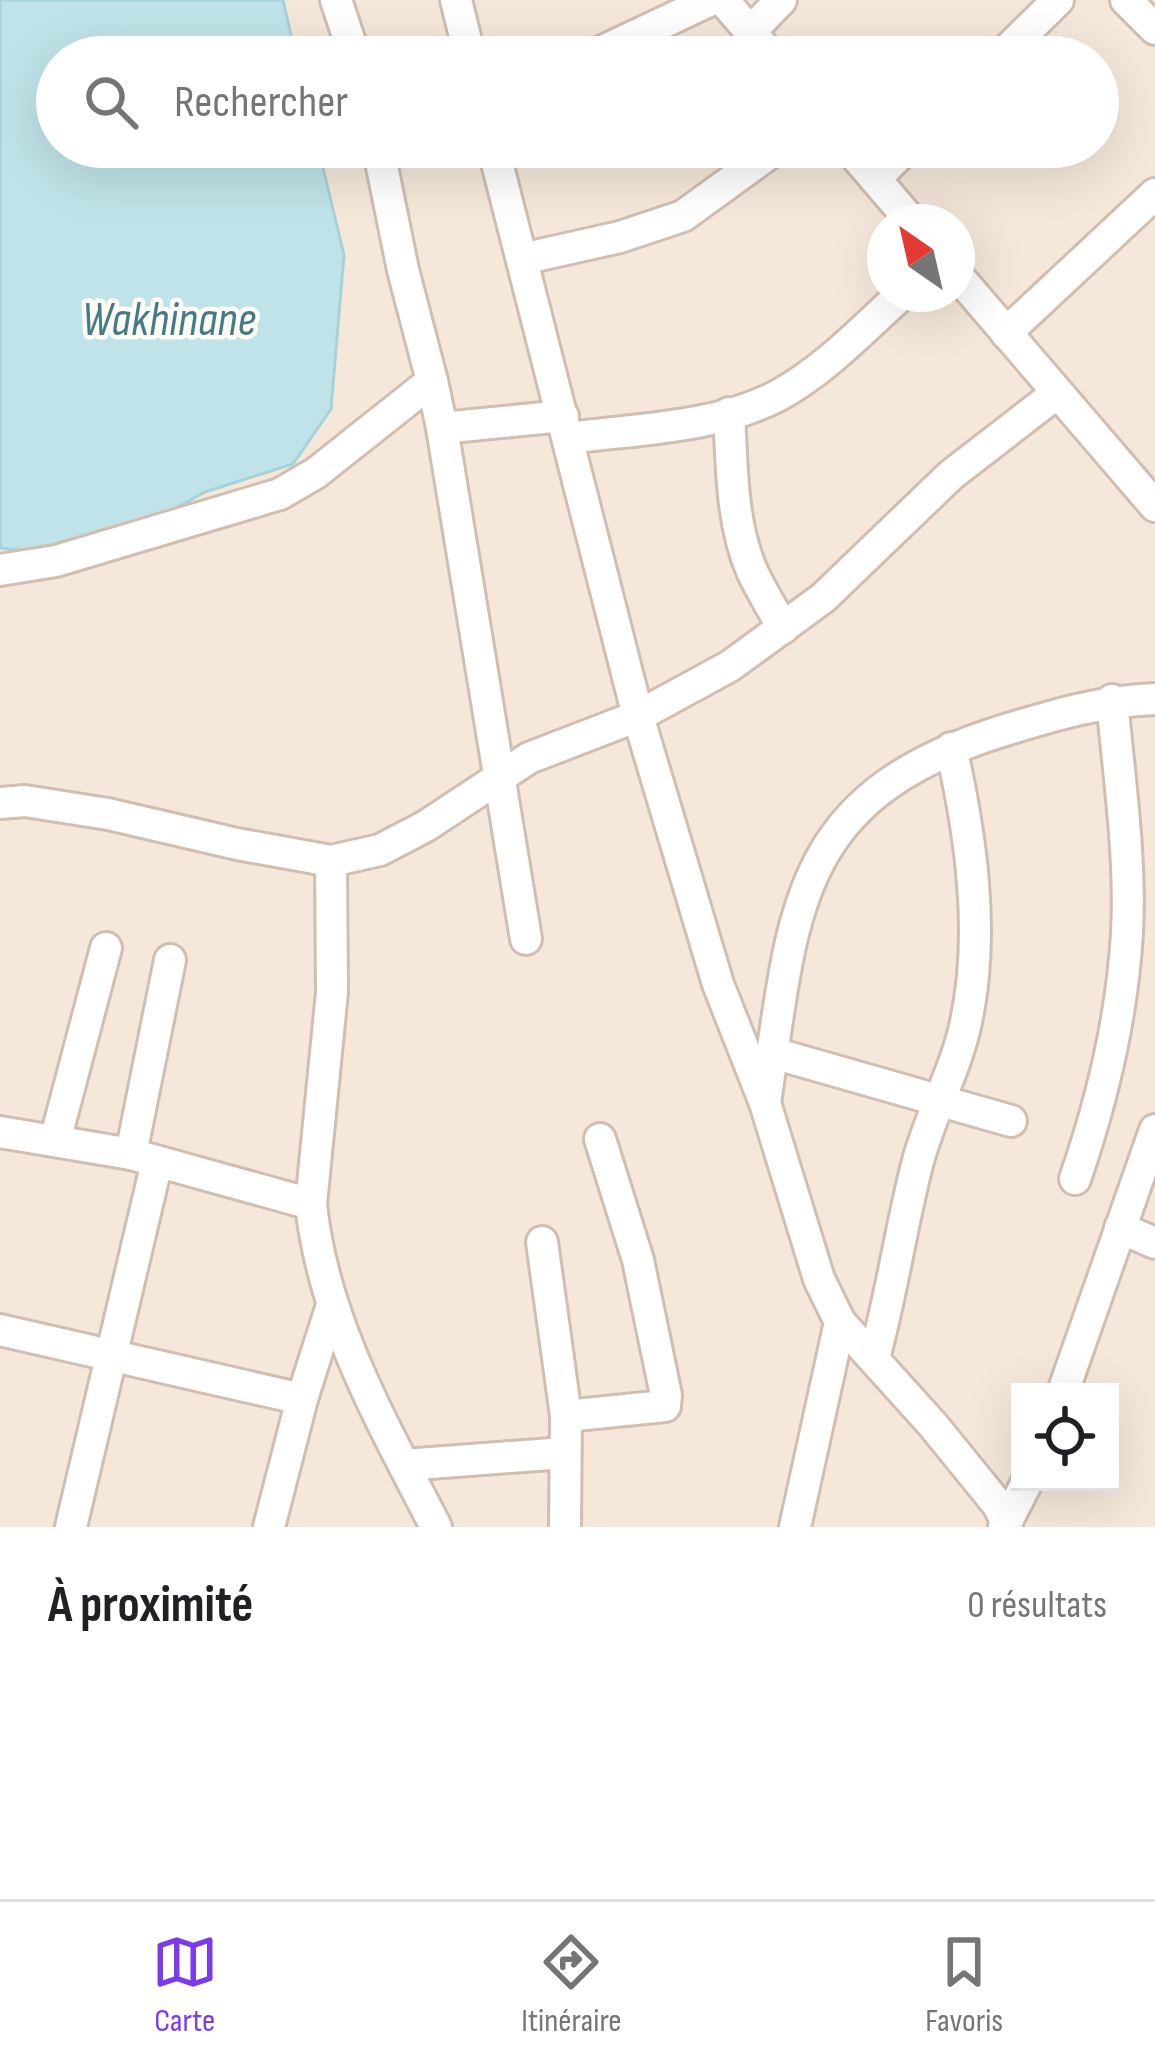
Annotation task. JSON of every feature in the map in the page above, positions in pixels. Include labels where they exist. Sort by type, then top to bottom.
[{"type":"street","points":[[336,0],[348,36]]},
{"type":"street","points":[[456,0],[465,36]]},
{"type":"street","points":[[635,36],[711,0]]},
{"type":"street","points":[[723,0],[754,36]]},
{"type":"street","points":[[750,32],[781,0]]},
{"type":"street","points":[[1021,36],[1058,0]]},
{"type":"street","points":[[1126,0],[1155,29]]},
{"type":"street","points":[[382,168],[442,428],[526,939]]},
{"type":"street","points":[[498,168],[638,716],[718,984],[765,1103],[805,1241],[840,1322],[969,1469],[1005,1525]]},
{"type":"street","points":[[522,260],[620,237],[683,216],[749,168]]},
{"type":"street","points":[[866,168],[897,204]]},
{"type":"street","points":[[875,179],[886,168]]},
{"type":"street","points":[[1006,333],[1155,194]]},
{"type":"street","points":[[975,296],[1155,506]]},
{"type":"street","points":[[442,428],[674,425],[756,406],[802,381],[881,312]]},
{"type":"street","points":[[0,570],[56,561],[280,494],[316,473],[432,381]]},
{"type":"street","points":[[0,803],[25,801],[108,814],[331,861],[380,850],[426,826],[529,758],[638,716],[730,666],[863,562],[951,475],[1057,393]]},
{"type":"street","points":[[729,413],[743,545],[783,628]]},
{"type":"street","points":[[765,1103],[802,896],[840,826],[896,776],[951,748],[1112,700],[1155,699]]},
{"type":"street","points":[[1075,1179],[1100,1101],[1127,935],[1112,700]]},
{"type":"street","points":[[874,1358],[915,1177],[967,1021],[974,944],[964,813],[951,748]]},
{"type":"street","points":[[331,861],[332,992],[311,1204],[331,1308],[436,1527]]},
{"type":"street","points":[[55,1141],[106,948]]},
{"type":"street","points":[[71,1527],[110,1354],[144,1158],[170,959]]},
{"type":"street","points":[[772,1053],[1011,1121]]},
{"type":"street","points":[[1066,1383],[1155,1130]]},
{"type":"street","points":[[0,1132],[144,1158],[311,1204]]},
{"type":"street","points":[[566,1416],[665,1406],[638,1260],[600,1139]]},
{"type":"street","points":[[1120,1228],[1155,1243]]},
{"type":"street","points":[[542,1242],[566,1416],[565,1527]]},
{"type":"street","points":[[269,1527],[331,1308]]},
{"type":"street","points":[[795,1527],[840,1322]]},
{"type":"street","points":[[0,1330],[302,1399]]},
{"type":"street","points":[[404,1465],[564,1453]]},
{"type":"street","points":[[1005,1525],[1022,1491]]},
{"type":"shaded area","points":[[0,0],[1155,0],[1155,1527],[0,1527]]},
{"type":"water","name":"Wakhinane","points":[[0,0],[283,0],[291,36],[36,36],[36,168],[323,168],[344,255],[331,409],[293,464],[205,492],[171,511],[30,551],[0,548]]}]
